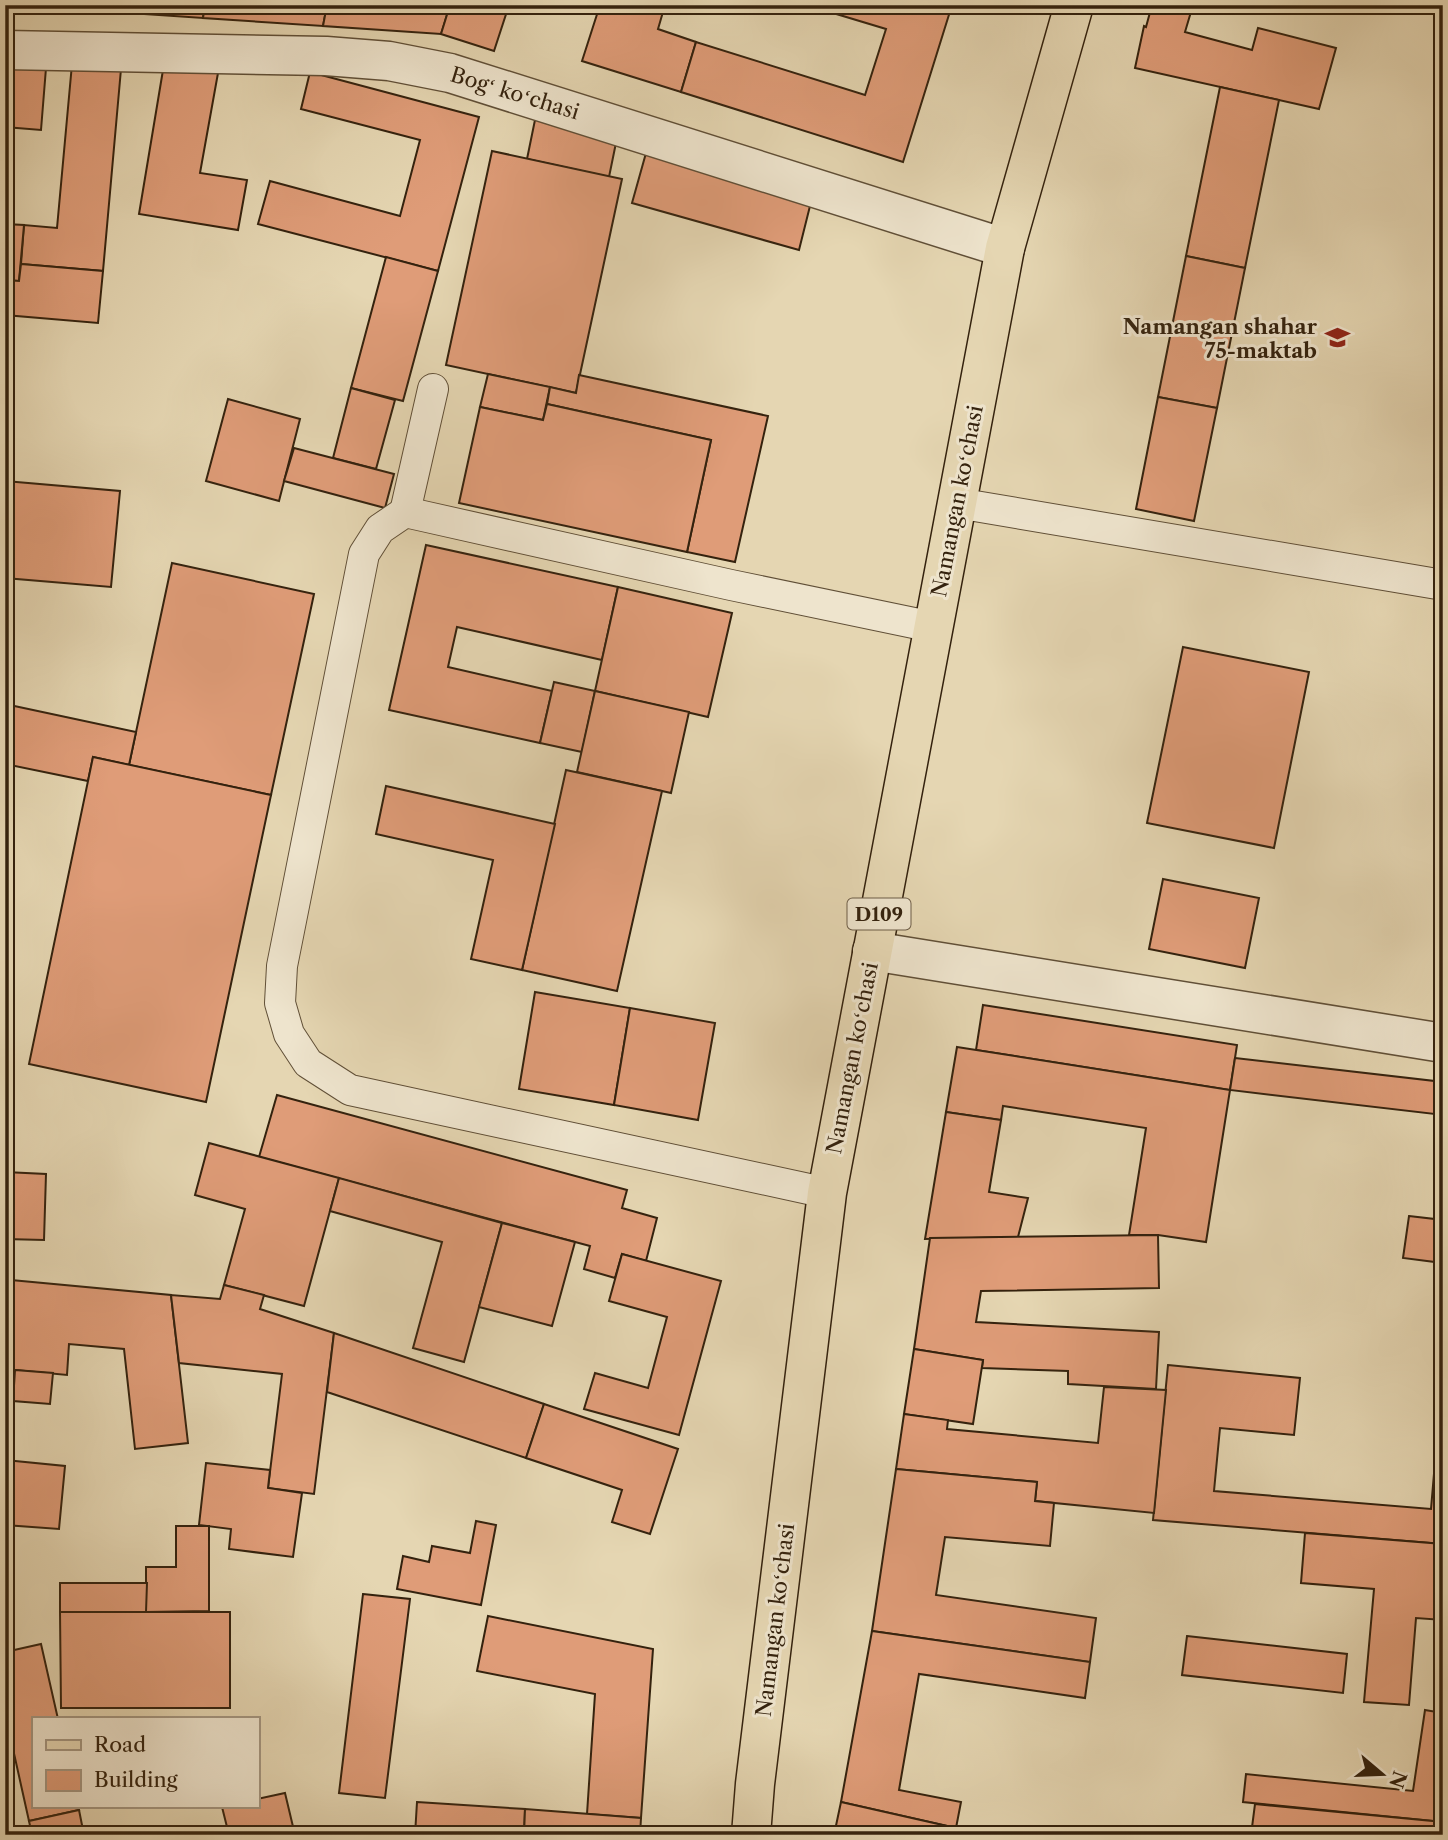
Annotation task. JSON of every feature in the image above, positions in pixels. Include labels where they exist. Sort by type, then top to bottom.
[{"type":"main road","name":"Namangan koʻchasi","points":[[751,1835],[827,1193],[1005,248],[1074,5]]},
{"type":"street","name":"Bogʻ koʻchasi","points":[[5,50],[326,56],[389,61],[450,73],[1005,248]]},
{"type":"street","points":[[872,951],[1443,1044]]},
{"type":"lane","points":[[433,389],[405,512],[380,529],[364,554],[282,967],[280,1003],[289,1034],[308,1063],[349,1090],[827,1193]]},
{"type":"lane","points":[[957,503],[1443,585]]},
{"type":"lane","points":[[405,512],[933,627]]},
{"type":"building","points":[[5,5],[115,5],[115,12]]},
{"type":"building","points":[[115,5],[205,5],[203,18],[115,12]]},
{"type":"building","points":[[205,5],[327,5],[323,26],[203,18]]},
{"type":"building","points":[[327,5],[450,5],[441,34],[323,26]]},
{"type":"building","points":[[450,5],[509,5],[494,51],[441,34]]},
{"type":"building","points":[[600,5],[665,5],[658,29],[696,42],[681,92],[582,61]]},
{"type":"building","points":[[835,5],[952,5],[903,162],[681,92],[696,42],[865,95],[886,29],[833,13]]},
{"type":"building","points":[[1152,5],[1193,5],[1185,32],[1252,50],[1258,28],[1336,48],[1319,109],[1135,68],[1144,26],[1146,27]]},
{"type":"building","points":[[5,64],[46,68],[41,130],[5,127]]},
{"type":"building","points":[[72,64],[121,69],[103,271],[21,264],[24,225],[57,228]]},
{"type":"building","points":[[164,64],[218,73],[200,173],[247,180],[238,230],[139,214]]},
{"type":"building","points":[[310,72],[479,117],[438,271],[258,224],[270,181],[400,216],[420,140],[301,109]]},
{"type":"building","points":[[1220,87],[1279,100],[1245,268],[1186,256]]},
{"type":"building","points":[[536,115],[618,133],[609,177],[527,159]]},
{"type":"building","points":[[492,151],[622,179],[576,393],[446,365]]},
{"type":"building","points":[[646,153],[812,198],[799,250],[632,203]]},
{"type":"building","points":[[5,224],[24,225],[19,281],[5,280]]},
{"type":"building","points":[[1186,256],[1245,268],[1217,408],[1158,397]]},
{"type":"building","points":[[386,257],[438,271],[403,401],[351,388]]},
{"type":"building","points":[[21,264],[103,271],[98,323],[5,315],[5,280],[19,281]]},
{"type":"building","points":[[488,374],[550,387],[543,420],[480,407]]},
{"type":"building","points":[[579,375],[768,416],[735,562],[687,552],[711,440],[547,404],[550,387],[576,393]]},
{"type":"building","points":[[351,388],[395,400],[376,469],[333,458]]},
{"type":"building","points":[[1158,397],[1217,408],[1194,521],[1136,509]]},
{"type":"building","points":[[228,399],[300,419],[279,501],[206,481]]},
{"type":"building","points":[[547,404],[711,440],[687,552],[459,503],[480,407],[543,420]]},
{"type":"building","points":[[294,448],[394,474],[385,508],[284,481]]},
{"type":"building","points":[[5,481],[120,491],[111,587],[5,578]]},
{"type":"building","points":[[426,545],[618,587],[602,660],[457,627],[448,667],[552,691],[540,743],[389,710]]},
{"type":"building","points":[[172,563],[314,594],[271,795],[129,765]]},
{"type":"building","points":[[618,587],[732,613],[708,717],[595,691]]},
{"type":"building","points":[[1183,647],[1309,672],[1274,848],[1147,823]]},
{"type":"building","points":[[554,682],[595,691],[582,752],[540,743]]},
{"type":"building","points":[[595,691],[689,712],[671,793],[577,772]]},
{"type":"building","points":[[5,704],[136,732],[129,765],[93,757],[88,781],[5,764]]},
{"type":"building","points":[[93,757],[271,795],[206,1102],[29,1064]]},
{"type":"building","points":[[566,770],[662,791],[617,991],[522,970]]},
{"type":"building","points":[[386,786],[555,824],[522,970],[471,959],[493,860],[376,834]]},
{"type":"building","points":[[1163,879],[1259,898],[1245,968],[1149,949]]},
{"type":"building","points":[[535,992],[630,1008],[614,1105],[519,1089]]},
{"type":"building","points":[[983,1005],[1237,1045],[1230,1090],[976,1050]]},
{"type":"building","points":[[630,1008],[715,1023],[698,1120],[614,1105]]},
{"type":"building","points":[[957,1047],[1230,1090],[1206,1242],[1158,1235],[1129,1235],[1146,1128],[1003,1106],[1001,1120],[946,1112]]},
{"type":"building","points":[[1235,1058],[1443,1082],[1443,1115],[1230,1090]]},
{"type":"building","points":[[277,1095],[627,1190],[622,1208],[657,1218],[646,1261],[622,1254],[615,1278],[584,1269],[590,1246],[259,1157]]},
{"type":"building","points":[[946,1112],[1001,1120],[989,1192],[1028,1198],[1018,1237],[925,1239]]},
{"type":"building","points":[[209,1143],[339,1178],[304,1306],[224,1285],[245,1209],[195,1195]]},
{"type":"building","points":[[5,1172],[46,1174],[44,1240],[5,1239]]},
{"type":"building","points":[[339,1178],[502,1223],[464,1362],[413,1348],[442,1242],[330,1211]]},
{"type":"building","points":[[1409,1216],[1443,1220],[1443,1263],[1403,1258]]},
{"type":"building","points":[[502,1223],[575,1242],[552,1326],[479,1307]]},
{"type":"building","points":[[1158,1235],[1159,1288],[981,1291],[976,1322],[1159,1332],[1156,1389],[1068,1384],[1068,1371],[982,1368],[983,1360],[914,1349],[930,1238]]},
{"type":"building","points":[[622,1254],[721,1281],[679,1435],[584,1409],[595,1373],[648,1388],[667,1317],[609,1301]]},
{"type":"building","points":[[11,1280],[171,1295],[188,1443],[135,1449],[124,1349],[69,1344],[67,1375],[5,1369]]},
{"type":"building","points":[[224,1285],[264,1295],[260,1309],[334,1333],[314,1494],[268,1488],[282,1374],[179,1363],[171,1295],[220,1299]]},
{"type":"building","points":[[334,1333],[544,1404],[526,1458],[327,1392]]},
{"type":"building","points":[[914,1349],[983,1360],[973,1424],[904,1414]]},
{"type":"building","points":[[1168,1365],[1300,1378],[1294,1435],[1220,1428],[1214,1491],[1431,1509],[1440,1403],[1443,1403],[1443,1544],[1153,1520]]},
{"type":"building","points":[[15,1370],[53,1373],[50,1404],[13,1401]]},
{"type":"building","points":[[1104,1387],[1166,1390],[1154,1513],[1035,1501],[1037,1482],[896,1469],[904,1414],[948,1420],[947,1429],[1098,1443]]},
{"type":"building","points":[[544,1404],[678,1449],[650,1534],[612,1522],[622,1490],[526,1458]]},
{"type":"building","points":[[5,1460],[65,1466],[59,1529],[5,1525]]},
{"type":"building","points":[[206,1463],[270,1470],[268,1488],[302,1493],[293,1557],[229,1549],[231,1529],[199,1525]]},
{"type":"building","points":[[896,1469],[1037,1482],[1035,1501],[1054,1503],[1050,1546],[945,1537],[936,1595],[1096,1618],[1090,1662],[872,1631]]},
{"type":"building","points":[[476,1521],[496,1525],[481,1605],[397,1589],[403,1556],[429,1562],[432,1546],[470,1553]]},
{"type":"building","points":[[176,1526],[209,1526],[209,1611],[146,1612],[146,1567],[176,1567]]},
{"type":"building","points":[[1305,1533],[1443,1544],[1443,1620],[1416,1618],[1409,1705],[1364,1702],[1374,1589],[1301,1583]]},
{"type":"building","points":[[60,1583],[147,1583],[146,1612],[60,1612]]},
{"type":"building","points":[[363,1594],[410,1599],[385,1798],[339,1793]]},
{"type":"building","points":[[60,1612],[230,1612],[230,1708],[61,1708]]},
{"type":"building","points":[[488,1616],[653,1649],[641,1818],[587,1814],[595,1694],[477,1671]]},
{"type":"building","points":[[872,1631],[1090,1662],[1085,1698],[919,1674],[899,1790],[961,1802],[956,1828],[841,1802]]},
{"type":"building","points":[[1187,1636],[1347,1654],[1343,1693],[1182,1675]]},
{"type":"building","points":[[41,1644],[58,1717],[32,1717],[32,1808],[79,1810],[29,1821],[5,1713],[5,1652]]},
{"type":"building","points":[[1425,1710],[1443,1713],[1443,1822],[1243,1802],[1246,1774],[1413,1791]]},
{"type":"building","points":[[285,1793],[295,1835],[229,1835],[222,1808],[259,1808],[259,1799]]},
{"type":"building","points":[[417,1802],[525,1809],[524,1835],[415,1835]]},
{"type":"building","points":[[841,1802],[956,1828],[987,1835],[834,1835]]},
{"type":"building","points":[[1255,1804],[1443,1822],[1443,1835],[1251,1835]]},
{"type":"building","points":[[525,1809],[641,1818],[640,1835],[524,1835]]},
{"type":"building","points":[[79,1810],[84,1835],[32,1835],[29,1821]]},
{"type":"place","name":"Namangan shahar 75-maktab","points":[[1337,338]]}]
